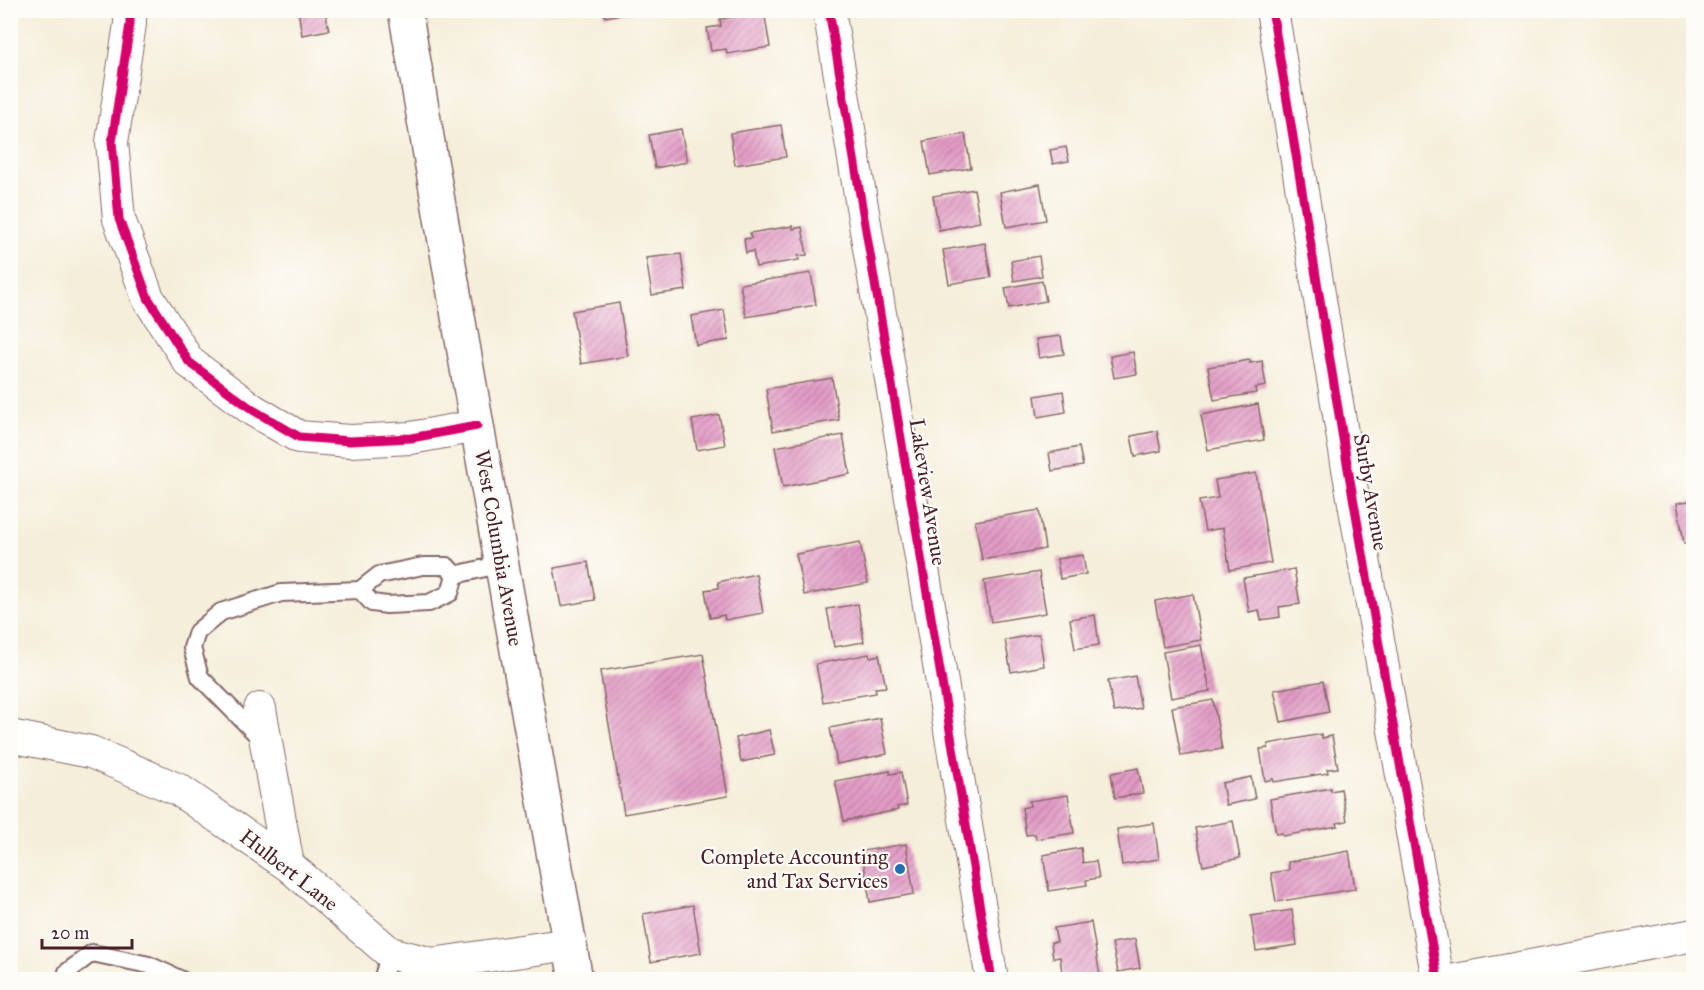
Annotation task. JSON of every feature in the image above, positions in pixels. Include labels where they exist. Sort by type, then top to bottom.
[{"type":"main road","name":"West Columbia Avenue","points":[[405,10],[576,980]]},
{"type":"street","points":[[130,10],[130,24],[112,142],[119,219],[148,298],[189,362],[253,410],[299,437],[350,441],[411,438],[477,426]]},
{"type":"street","name":"Lakeview Avenue","points":[[830,10],[992,980]]},
{"type":"street","name":"Surby Avenue","points":[[1272,10],[1349,474],[1438,980]]},
{"type":"street","points":[[260,709],[288,865]]},
{"type":"street","name":"Hulbert Lane","points":[[10,736],[91,752],[179,790],[288,865],[386,966],[432,964],[570,944]]},
{"type":"street","points":[[1456,980],[1694,935]]},
{"type":"lane","points":[[455,575],[501,564]]},
{"type":"lane","points":[[266,745],[201,677],[192,648],[197,632],[221,612],[280,593],[360,590],[379,575],[423,566],[447,566],[455,575]]},
{"type":"lane","points":[[360,590],[372,603],[387,605],[429,603],[450,593],[455,575]]},
{"type":"lane","points":[[67,980],[68,972],[92,953],[149,965],[182,980]]},
{"type":"building","points":[[298,10],[325,10],[329,30],[302,35]]},
{"type":"building","points":[[604,10],[633,10],[633,12],[605,17]]},
{"type":"building","points":[[764,11],[770,47],[727,54],[726,49],[711,51],[707,28],[721,26],[720,19]]},
{"type":"building","points":[[781,125],[786,157],[735,165],[730,133]]},
{"type":"building","points":[[681,129],[687,162],[655,168],[649,135]]},
{"type":"building","points":[[965,134],[971,168],[930,175],[924,141]]},
{"type":"building","points":[[1066,147],[1069,161],[1053,164],[1050,150]]},
{"type":"building","points":[[1040,184],[1046,220],[1006,227],[1000,192]]},
{"type":"building","points":[[974,189],[980,222],[939,230],[933,196]]},
{"type":"building","points":[[793,226],[793,229],[802,227],[807,255],[798,256],[799,260],[756,267],[753,251],[746,253],[744,239],[751,238],[750,233]]},
{"type":"building","points":[[985,243],[991,277],[949,284],[943,250]]},
{"type":"building","points":[[681,254],[686,290],[652,295],[646,258]]},
{"type":"building","points":[[1039,256],[1042,276],[1014,281],[1011,261]]},
{"type":"building","points":[[811,273],[816,305],[746,317],[740,284]]},
{"type":"building","points":[[1042,281],[1046,301],[1009,308],[1005,288]]},
{"type":"building","points":[[619,303],[628,356],[581,364],[572,311]]},
{"type":"building","points":[[724,310],[729,340],[696,345],[691,316]]},
{"type":"building","points":[[1061,336],[1064,354],[1039,358],[1036,339]]},
{"type":"building","points":[[1133,352],[1137,374],[1114,378],[1110,356]]},
{"type":"building","points":[[1250,360],[1250,363],[1262,361],[1266,386],[1255,388],[1256,393],[1214,400],[1208,367]]},
{"type":"building","points":[[832,378],[839,420],[773,431],[766,389]]},
{"type":"building","points":[[1063,391],[1066,412],[1038,417],[1035,396]]},
{"type":"building","points":[[1258,404],[1264,440],[1208,450],[1201,415]]},
{"type":"building","points":[[719,415],[725,445],[697,450],[692,420]]},
{"type":"building","points":[[1157,431],[1161,451],[1135,456],[1131,436]]},
{"type":"building","points":[[843,435],[850,474],[783,487],[775,447]]},
{"type":"building","points":[[1079,447],[1083,466],[1052,471],[1049,453]]},
{"type":"building","points":[[1256,473],[1271,563],[1230,570],[1223,528],[1205,531],[1199,501],[1218,498],[1215,480]]},
{"type":"building","points":[[1694,500],[1694,542],[1684,543],[1677,503]]},
{"type":"building","points":[[1039,510],[1045,549],[982,560],[975,521]]},
{"type":"building","points":[[860,542],[868,583],[804,595],[796,554]]},
{"type":"building","points":[[1083,555],[1086,574],[1060,579],[1057,559]]},
{"type":"building","points":[[588,562],[595,600],[561,606],[554,568]]},
{"type":"building","points":[[1294,569],[1300,604],[1279,607],[1280,617],[1261,620],[1259,610],[1249,612],[1243,578]]},
{"type":"building","points":[[1039,572],[1046,613],[991,622],[984,581]]},
{"type":"building","points":[[756,574],[763,613],[725,620],[724,615],[710,618],[705,590],[719,588],[718,582]]},
{"type":"building","points":[[1193,594],[1201,640],[1163,647],[1155,601]]},
{"type":"building","points":[[858,604],[864,642],[834,647],[827,609]]},
{"type":"building","points":[[1095,615],[1099,645],[1075,649],[1070,619]]},
{"type":"building","points":[[1039,634],[1044,666],[1011,672],[1005,640]]},
{"type":"building","points":[[1201,645],[1210,691],[1171,698],[1163,652]]},
{"type":"building","points":[[703,654],[728,796],[624,814],[600,671]]},
{"type":"building","points":[[869,654],[870,657],[879,655],[886,687],[875,688],[876,693],[823,702],[816,664]]},
{"type":"building","points":[[1135,676],[1141,708],[1114,712],[1108,681]]},
{"type":"building","points":[[1323,681],[1329,712],[1281,722],[1274,690]]},
{"type":"building","points":[[1213,700],[1222,749],[1181,756],[1172,707]]},
{"type":"building","points":[[880,718],[887,754],[837,764],[830,728]]},
{"type":"building","points":[[769,730],[775,755],[741,762],[736,738]]},
{"type":"building","points":[[1321,734],[1322,738],[1332,736],[1338,768],[1327,769],[1328,773],[1274,782],[1273,779],[1265,781],[1260,749],[1268,748],[1268,744]]},
{"type":"building","points":[[1138,768],[1143,793],[1115,798],[1111,773]]},
{"type":"building","points":[[890,771],[890,774],[901,772],[907,805],[897,807],[898,810],[844,821],[835,781]]},
{"type":"building","points":[[1251,777],[1255,799],[1226,805],[1222,783]]},
{"type":"building","points":[[1331,788],[1331,791],[1341,789],[1347,821],[1337,823],[1338,826],[1283,836],[1282,833],[1276,834],[1270,799]]},
{"type":"building","points":[[1068,795],[1074,833],[1036,839],[1035,834],[1026,835],[1022,808],[1030,806],[1029,801]]},
{"type":"building","points":[[1233,821],[1240,858],[1203,866],[1195,828]]},
{"type":"building","points":[[1154,823],[1159,859],[1122,865],[1117,829]]},
{"type":"building","points":[[906,844],[914,894],[870,902],[862,851]]},
{"type":"building","points":[[1081,848],[1083,863],[1096,861],[1099,878],[1086,880],[1087,885],[1049,891],[1043,855]]},
{"type":"building","points":[[1349,851],[1355,889],[1276,902],[1271,873],[1289,870],[1288,862]]},
{"type":"building","points":[[693,905],[701,953],[651,962],[643,914]]},
{"type":"building","points":[[1292,910],[1297,945],[1256,951],[1251,916]]},
{"type":"building","points":[[1091,922],[1100,976],[1063,980],[1060,957],[1053,958],[1051,942],[1057,942],[1054,928]]},
{"type":"building","points":[[1135,939],[1140,968],[1118,972],[1112,943]]},
{"type":"cycle path","points":[[130,10],[130,24],[112,142],[119,219],[148,298],[189,362],[253,410],[299,437],[350,441],[411,438],[477,426]]},
{"type":"cycle path","points":[[829,10],[992,980]]},
{"type":"cycle path","points":[[1272,10],[1347,463],[1438,980]]},
{"type":"place","name":"Complete Accounting and Tax Services","points":[[900,869]]}]
